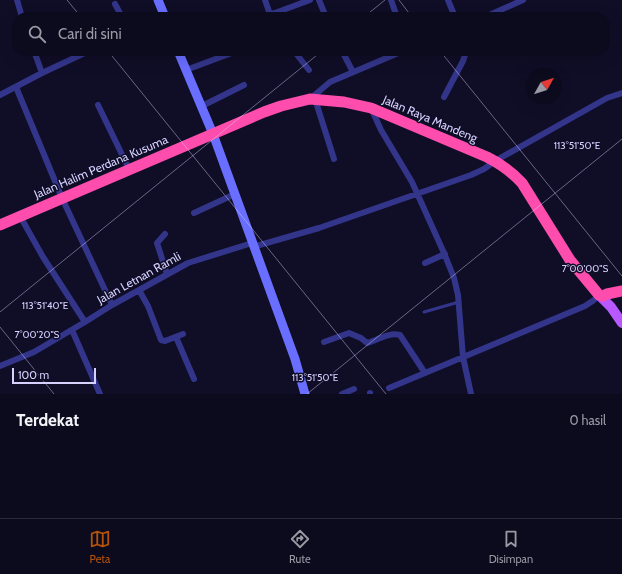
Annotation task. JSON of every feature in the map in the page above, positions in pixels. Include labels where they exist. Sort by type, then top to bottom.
[{"type":"highway","name":"Jalan Raya Mandeng","points":[[213,134],[281,106],[313,99],[344,102],[371,108],[495,161],[514,174],[522,183],[570,260],[602,293]]},
{"type":"highway","name":"Jalan Halim Perdana Kusuma","points":[[0,225],[213,134]]},
{"type":"highway","points":[[602,293],[622,290]]},
{"type":"main road","points":[[158,0],[161,12]]},
{"type":"main road","points":[[180,56],[213,134],[252,245],[295,359],[305,394]]},
{"type":"main road","points":[[602,293],[622,323]]},
{"type":"street","points":[[17,0],[21,12]]},
{"type":"street","points":[[265,0],[270,12]]},
{"type":"street","points":[[281,12],[310,0]]},
{"type":"street","points":[[319,0],[324,12]]},
{"type":"street","points":[[391,0],[395,12]]},
{"type":"street","points":[[448,0],[453,12]]},
{"type":"street","points":[[496,12],[523,0]]},
{"type":"street","points":[[115,4],[119,12]]},
{"type":"street","points":[[36,56],[42,73]]},
{"type":"street","points":[[0,95],[78,56]]},
{"type":"street","points":[[186,70],[224,56]]},
{"type":"street","points":[[298,56],[309,70]]},
{"type":"street","points":[[345,56],[353,72]]},
{"type":"street","points":[[334,159],[313,99],[330,82],[391,56]]},
{"type":"street","points":[[444,97],[463,61],[464,56]]},
{"type":"street","points":[[202,106],[244,85]]},
{"type":"street","points":[[16,87],[62,198],[112,305]]},
{"type":"street","name":"Jalan Letnan Ramli","points":[[0,366],[28,355],[112,305],[188,263],[319,228],[470,175],[484,169],[495,161],[607,98],[622,93]]},
{"type":"street","points":[[98,105],[129,169]]},
{"type":"street","points":[[371,108],[381,130],[409,176],[445,254],[454,278],[459,302],[463,357],[471,394]]},
{"type":"street","points":[[194,213],[234,194]]},
{"type":"street","points":[[20,216],[43,257],[85,322]]},
{"type":"street","points":[[165,234],[157,243],[167,274]]},
{"type":"street","points":[[425,263],[445,254]]},
{"type":"street","points":[[139,290],[148,306],[161,340],[165,341],[183,334]]},
{"type":"street","points":[[389,388],[585,306],[602,293]]},
{"type":"street","points":[[72,330],[100,394]]},
{"type":"street","points":[[324,342],[349,333],[369,343],[390,335],[400,335],[425,373]]},
{"type":"street","points":[[176,337],[194,379]]},
{"type":"street","points":[[342,394],[354,389]]},
{"type":"lane","points":[[424,312],[459,302]]}]
